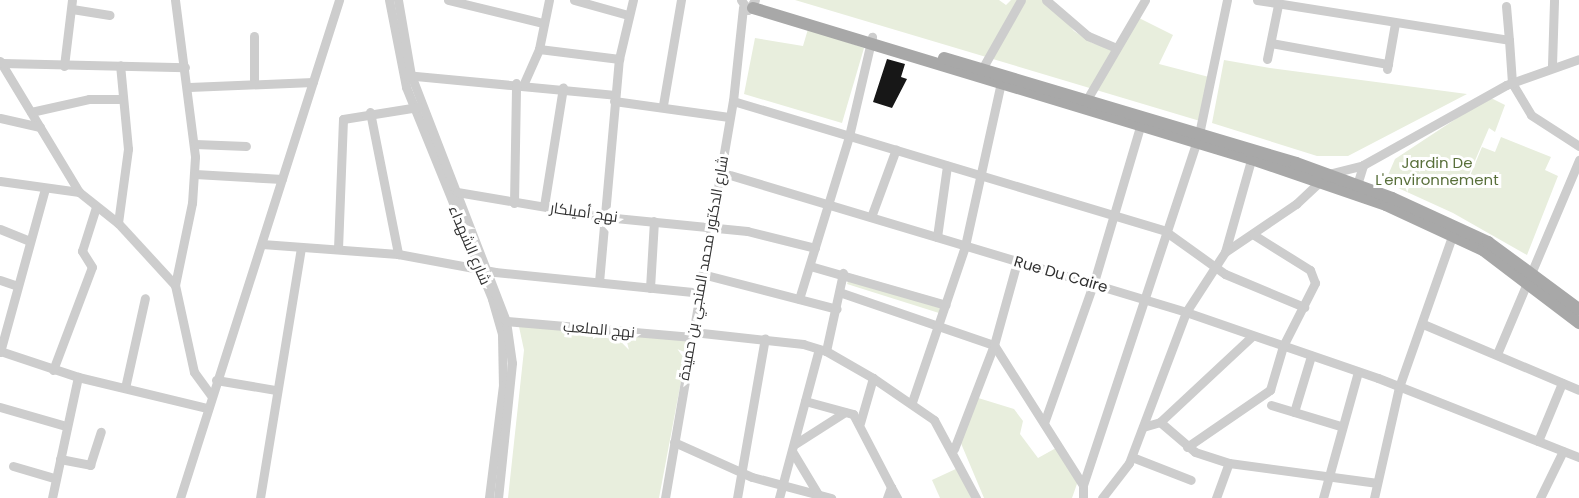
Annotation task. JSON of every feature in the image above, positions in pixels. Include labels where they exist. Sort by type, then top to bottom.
[{"type":"main road","points":[[749,5],[1253,155],[1324,178],[1455,231]]},
{"type":"main road","points":[[871,40],[982,69],[1002,80],[1086,101],[1142,122]]},
{"type":"main road","points":[[1324,178],[1357,185],[1455,231],[1579,309]]},
{"type":"main road","points":[[1531,278],[1579,323]]},
{"type":"street","points":[[175,0],[189,87],[195,144],[195,174],[175,285],[194,372],[211,395]]},
{"type":"street","points":[[180,498],[339,0]]},
{"type":"street","points":[[450,0],[543,23]]},
{"type":"street","points":[[514,203],[520,83],[539,49],[549,0]]},
{"type":"street","points":[[574,0],[628,15]]},
{"type":"street","points":[[599,282],[619,59],[633,0]]},
{"type":"street","points":[[663,105],[681,0]]},
{"type":"street","points":[[729,0],[749,5]]},
{"type":"street","points":[[982,69],[1021,0]]},
{"type":"street","points":[[1046,0],[1088,36],[1114,47]]},
{"type":"street","points":[[1086,101],[1114,47],[1145,0]]},
{"type":"street","points":[[1083,498],[1083,485],[1197,139],[1227,0]]},
{"type":"street","points":[[1257,0],[1509,40]]},
{"type":"street","points":[[1552,65],[1554,0]]},
{"type":"street","points":[[64,66],[72,4],[110,15]]},
{"type":"street","name":"شارع الشهداء","points":[[394,4],[407,75],[498,317],[508,353],[489,498]]},
{"type":"street","name":"شارع الدكتور محمد المنجي بن حميدة","points":[[665,498],[733,101],[740,39],[749,5]]},
{"type":"street","points":[[1267,59],[1278,5]]},
{"type":"street","points":[[1506,6],[1512,83],[1536,122],[1579,146]]},
{"type":"street","points":[[1271,43],[1387,67],[1395,23]]},
{"type":"street","points":[[254,36],[254,84]]},
{"type":"street","points":[[800,299],[849,136],[871,40]]},
{"type":"street","points":[[539,49],[619,59]]},
{"type":"street","points":[[1225,252],[1254,235],[1324,178],[1363,165],[1512,83],[1552,65],[1579,59]]},
{"type":"street","points":[[1,62],[64,66],[185,67]]},
{"type":"street","points":[[1,62],[79,192],[118,223],[175,285]]},
{"type":"street","points":[[118,223],[128,149],[120,65]]},
{"type":"street","points":[[407,75],[563,88],[729,117]]},
{"type":"street","points":[[912,402],[965,246],[1002,80]]},
{"type":"street","points":[[189,87],[313,82]]},
{"type":"street","points":[[544,206],[563,88]]},
{"type":"street","points":[[32,112],[89,99],[122,99]]},
{"type":"street","points":[[733,101],[1165,231],[1216,268],[1304,307]]},
{"type":"street","points":[[339,249],[341,125],[346,116],[418,107]]},
{"type":"street","name":"شارع الشهداء","points":[[418,107],[457,192],[506,321],[508,353],[498,498]]},
{"type":"street","points":[[370,112],[398,254]]},
{"type":"street","points":[[0,118],[40,127]]},
{"type":"street","points":[[1044,423],[1094,282],[1142,122]]},
{"type":"street","points":[[195,144],[246,146]]},
{"type":"street","points":[[871,217],[896,149]]},
{"type":"street","points":[[1102,498],[1131,457],[1186,312],[1225,252],[1253,155]]},
{"type":"street","points":[[1497,354],[1579,160]]},
{"type":"street","points":[[1357,185],[1363,165]]},
{"type":"street","points":[[937,237],[947,166]]},
{"type":"street","name":"Rue Du Caire","points":[[720,172],[1144,298],[1251,337],[1358,372],[1579,457]]},
{"type":"street","points":[[195,174],[282,179]]},
{"type":"street","points":[[0,181],[79,192]]},
{"type":"street","points":[[45,189],[0,351],[78,377],[207,408]]},
{"type":"street","name":"نهج أميلكار","points":[[457,192],[605,216],[711,226],[815,248]]},
{"type":"street","points":[[53,370],[92,267],[81,251],[96,207]]},
{"type":"street","points":[[650,288],[654,221]]},
{"type":"street","points":[[0,229],[30,241]]},
{"type":"street","points":[[1374,498],[1399,387],[1455,231]]},
{"type":"street","points":[[1187,447],[1270,390],[1283,346],[1304,307],[1315,275],[1254,235]]},
{"type":"street","points":[[262,244],[398,254],[488,270],[700,292]]},
{"type":"street","points":[[260,498],[301,247]]},
{"type":"street","points":[[954,449],[994,345],[1017,262]]},
{"type":"street","points":[[810,266],[843,273],[946,305]]},
{"type":"street","points":[[779,498],[805,401],[842,293],[843,273]]},
{"type":"street","points":[[702,274],[837,309]]},
{"type":"street","points":[[0,280],[17,286]]},
{"type":"street","points":[[842,293],[940,324],[994,345],[1083,485]]},
{"type":"street","points":[[125,388],[145,298]]},
{"type":"street","name":"نهج الملعب","points":[[506,321],[765,338],[823,350],[912,402],[934,420],[954,449],[976,498]]},
{"type":"street","points":[[1422,324],[1579,390]]},
{"type":"street","points":[[1143,428],[1160,422],[1251,337]]},
{"type":"street","points":[[737,498],[765,338]]},
{"type":"street","points":[[1294,412],[1311,356]]},
{"type":"street","points":[[1323,498],[1340,426],[1358,372]]},
{"type":"street","points":[[52,498],[54,478],[78,377]]},
{"type":"street","points":[[860,423],[873,378]]},
{"type":"street","points":[[216,380],[276,390]]},
{"type":"street","points":[[1538,441],[1562,383]]},
{"type":"street","points":[[805,401],[845,412],[860,423],[897,498]]},
{"type":"street","points":[[1271,405],[1340,426]]},
{"type":"street","points":[[0,407],[66,426]]},
{"type":"street","points":[[793,447],[845,412]]},
{"type":"street","points":[[1160,422],[1187,447],[1229,463],[1376,483]]},
{"type":"street","points":[[60,459],[90,465],[100,432]]},
{"type":"street","points":[[674,442],[742,473],[831,498]]},
{"type":"street","points":[[793,447],[819,496]]},
{"type":"street","points":[[1540,498],[1563,451]]},
{"type":"street","points":[[1131,457],[1191,480]]},
{"type":"street","points":[[1216,498],[1229,463]]},
{"type":"street","points":[[13,466],[54,478]]},
{"type":"street","points":[[887,498],[891,487]]},
{"type":"green space","points":[[795,0],[999,0],[1006,5],[1011,0],[1048,0],[1074,31],[1092,43],[1115,48],[1137,17],[1173,35],[1159,64],[1209,77],[1200,121]]},
{"type":"green space","points":[[808,29],[864,48],[842,123],[744,94],[755,38],[803,46]]},
{"type":"green space","points":[[1224,60],[1467,94],[1348,156],[1317,156],[1212,123]]},
{"type":"green space","name":"Jardin De L'environnement","points":[[1489,97],[1505,105],[1495,132],[1489,128],[1468,177],[1475,178],[1470,176],[1482,147],[1495,152],[1501,137],[1551,157],[1545,170],[1558,176],[1527,255],[1453,213],[1385,182],[1395,159]]},
{"type":"green space","points":[[851,274],[942,300],[939,313],[847,284]]},
{"type":"green space","points":[[518,322],[689,339],[659,498],[508,498],[524,350]]},
{"type":"green space","points":[[975,397],[1014,409],[1023,421],[1020,434],[1038,458],[1056,448],[1078,481],[1072,498],[984,498],[960,441]]},
{"type":"green space","points":[[960,467],[974,498],[940,498],[932,480]]},
{"type":"building","points":[[887,59],[905,64],[901,77],[907,79],[892,108],[873,102]]}]
